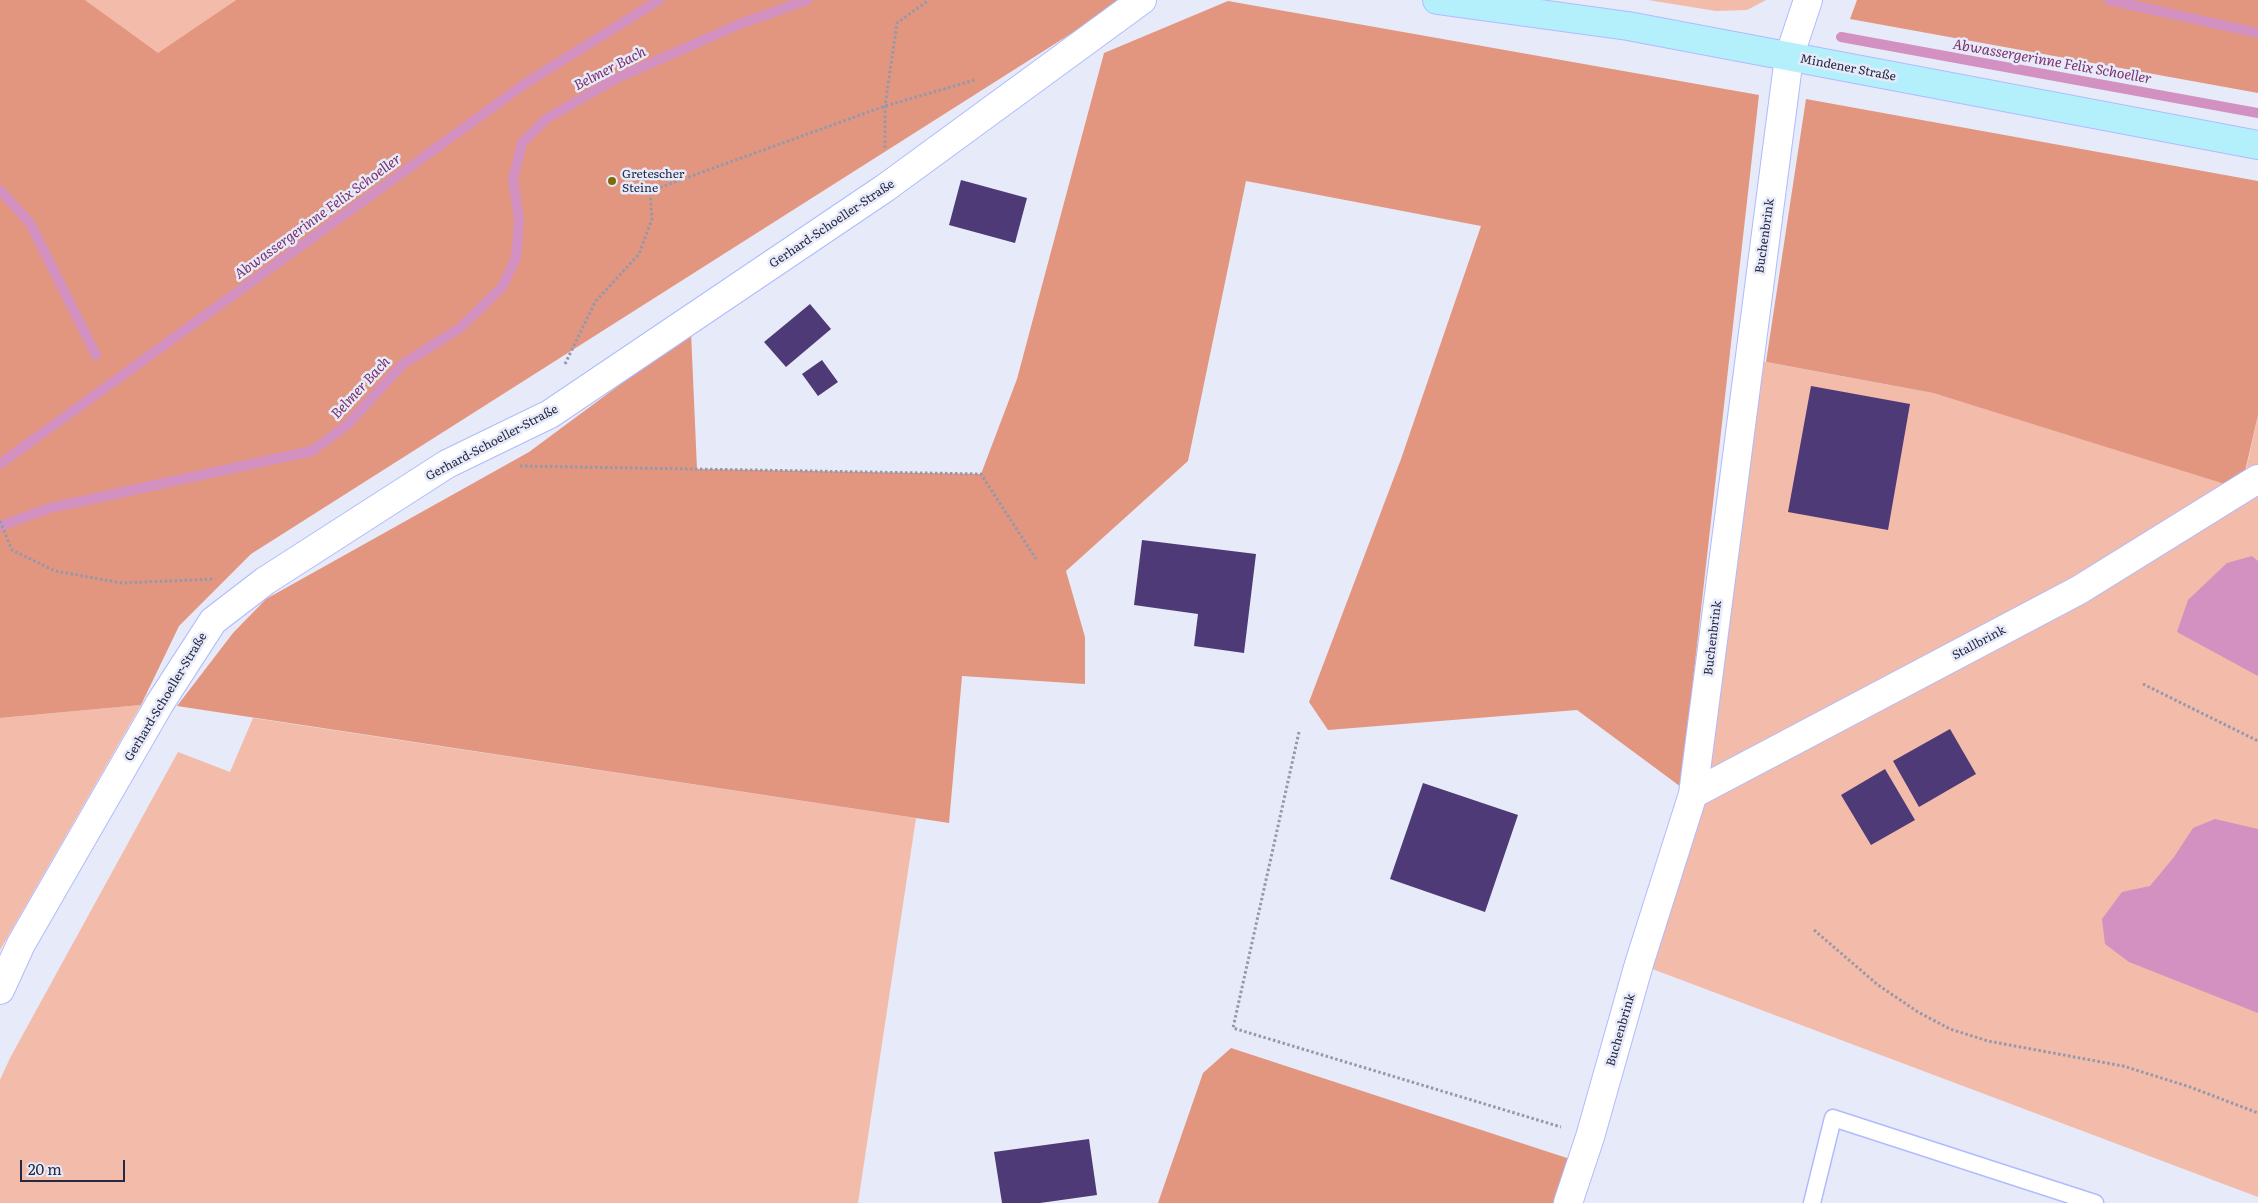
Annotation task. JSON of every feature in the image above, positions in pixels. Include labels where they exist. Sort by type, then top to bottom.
[{"type":"main road","name":"Mindener Straße","points":[[1436,0],[1628,26],[2258,146]]},
{"type":"street","name":"Gerhard-Schoeller-Straße","points":[[0,990],[21,944],[176,677],[213,621],[265,581],[446,464],[550,414],[886,188],[1142,0]]},
{"type":"street","name":"Buchenbrink","points":[[1568,1203],[1590,1137],[1639,964],[1693,794],[1789,57],[1808,0]]},
{"type":"street","name":"Stallbrink","points":[[1693,794],[2079,590],[2258,480]]},
{"type":"lane","points":[[1812,1203],[1832,1118],[2095,1203]]},
{"type":"path","points":[[886,188],[885,106],[897,23],[929,0]]},
{"type":"path","points":[[550,414],[563,370],[596,302],[639,254],[652,218],[650,191],[885,106],[979,79]]},
{"type":"path","points":[[514,466],[981,474],[1036,559]]},
{"type":"path","points":[[0,521],[12,550],[55,571],[122,582],[190,578],[265,581]]},
{"type":"path","points":[[2143,684],[2258,741]]},
{"type":"path","points":[[1299,732],[1233,1028],[1590,1137]]},
{"type":"path","points":[[1814,930],[1878,985],[1918,1012],[1950,1029],[1988,1041],[2122,1066],[2190,1087],[2258,1113]]},
{"type":"shaded area","points":[[0,0],[85,0],[158,53],[236,0],[1124,0],[251,554],[179,626],[141,705],[0,718]]},
{"type":"shaded area","points":[[85,0],[236,0],[158,54]]},
{"type":"shaded area","points":[[1648,0],[1766,0],[1747,10],[1716,11]]},
{"type":"shaded area","points":[[1857,0],[2258,0],[2258,93],[1850,19]]},
{"type":"shaded area","points":[[1228,1],[1759,95],[1681,787],[1577,710],[1328,730],[1309,702],[1401,459],[1481,226],[1246,181],[1188,461],[1066,571],[1085,637],[1085,684],[962,676],[949,823],[177,706],[233,633],[266,599],[529,452],[691,332],[697,469],[981,474],[1017,379],[1104,53]]},
{"type":"shaded area","points":[[1806,99],[2258,181],[2258,415],[2241,489],[1933,393],[1766,362]]},
{"type":"shaded area","points":[[1749,359],[1933,393],[2242,488],[2258,415],[2258,1197],[1639,964],[1693,794]]},
{"type":"shaded area","points":[[2252,556],[2258,561],[2258,676],[2177,632],[2188,600],[2227,563]]},
{"type":"shaded area","points":[[141,705],[0,950],[0,718]]},
{"type":"shaded area","points":[[253,718],[916,818],[858,1203],[0,1203],[0,1080],[10,1058],[178,752],[230,772]]},
{"type":"shaded area","points":[[2215,819],[2258,829],[2258,1013],[2129,962],[2105,944],[2102,919],[2122,892],[2150,886],[2174,857],[2193,828]]},
{"type":"shaded area","points":[[1231,1048],[1570,1159],[1555,1203],[1158,1203],[1203,1073]]},
{"type":"building","points":[[961,180],[1027,198],[1015,243],[949,225]]},
{"type":"building","points":[[810,304],[831,329],[786,367],[764,342]]},
{"type":"building","points":[[822,360],[838,382],[818,396],[802,374]]},
{"type":"building","points":[[1811,386],[1910,404],[1888,530],[1788,512]]},
{"type":"building","points":[[1142,540],[1256,554],[1244,653],[1194,646],[1198,614],[1134,605]]},
{"type":"building","points":[[1950,729],[1976,774],[1919,807],[1893,761]]},
{"type":"building","points":[[1885,769],[1915,820],[1871,845],[1841,795]]},
{"type":"building","points":[[1423,783],[1518,815],[1485,912],[1390,879]]},
{"type":"building","points":[[1089,1139],[1097,1195],[1040,1203],[1002,1203],[994,1152]]},
{"type":"waterway","name":"Abwassergerinne Felix Schoeller","points":[[0,464],[526,83],[659,0]]},
{"type":"waterway","name":"Belmer Bach","points":[[0,526],[50,508],[312,451],[347,425],[403,364],[460,328],[502,287],[516,258],[519,220],[513,179],[522,143],[546,119],[615,79],[740,24],[807,0]]},
{"type":"waterway","name":"Belmer Bach","points":[[2109,0],[2258,33]]},
{"type":"waterway","name":"Abwassergerinne Felix Schoeller","points":[[1841,37],[2258,113]]},
{"type":"waterway","points":[[0,190],[30,223],[96,355]]},
{"type":"place","name":"Gretescher Steine","points":[[612,181]]}]
